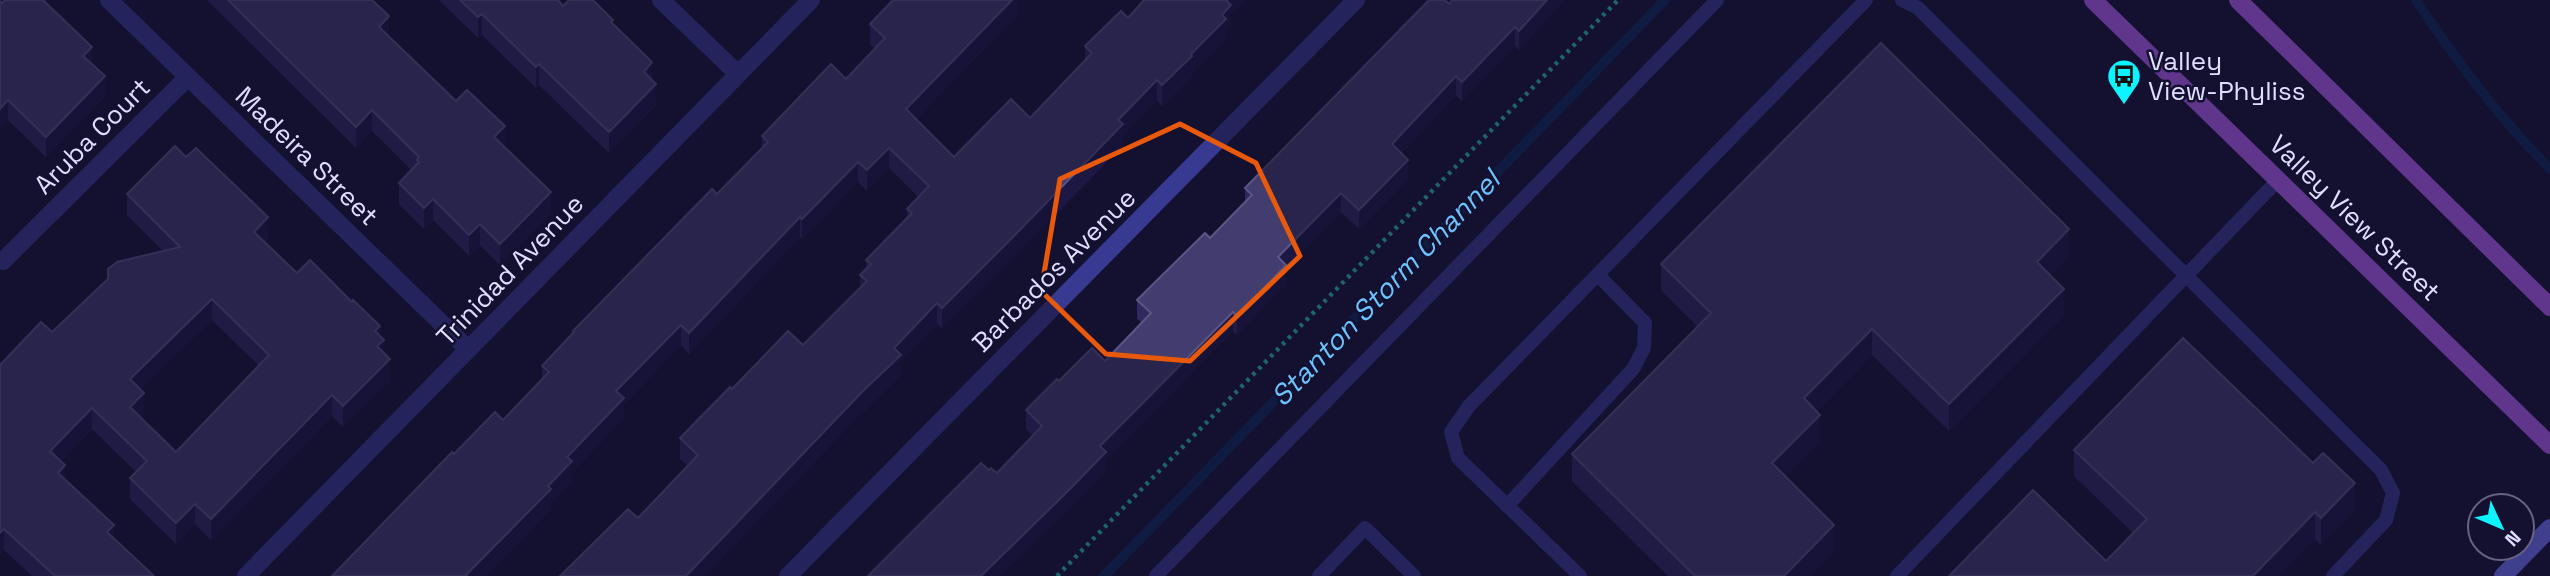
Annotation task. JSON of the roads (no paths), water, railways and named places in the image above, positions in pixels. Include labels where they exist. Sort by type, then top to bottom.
[{"type":"main road","name":"Valley View Street","points":[[2093,0],[2550,445]]},
{"type":"main road","points":[[2238,0],[2550,307]]},
{"type":"street","name":"Madeira Street","points":[[109,0],[468,349]]},
{"type":"street","points":[[661,0],[738,74]]},
{"type":"street","name":"Trinidad Avenue","points":[[246,576],[811,0]]},
{"type":"street","name":"Barbados Avenue","points":[[788,576],[1356,0]]},
{"type":"street","name":"Aruba Court","points":[[3,261],[188,78]]},
{"type":"street","points":[[2503,576],[2550,528]]},
{"type":"lane","points":[[1156,576],[1717,0]]},
{"type":"lane","points":[[1580,576],[1458,458],[1451,432],[1469,406],[1866,0]]},
{"type":"lane","points":[[1902,0],[1918,8],[2381,470],[2393,493],[2386,520],[2333,576]]},
{"type":"lane","points":[[1897,576],[2278,180]]},
{"type":"lane","points":[[1507,506],[1633,369],[1644,348],[1645,323],[1598,275]]},
{"type":"lane","points":[[1319,576],[1365,528],[1415,576]]},
{"type":"waterway","name":"Stanton Storm Channel","points":[[1104,576],[1665,0]]},
{"type":"waterway","points":[[2416,0],[2478,88],[2550,169]]},
{"type":"place","name":"Valley View-Phyliss","points":[[2124,106]]}]
